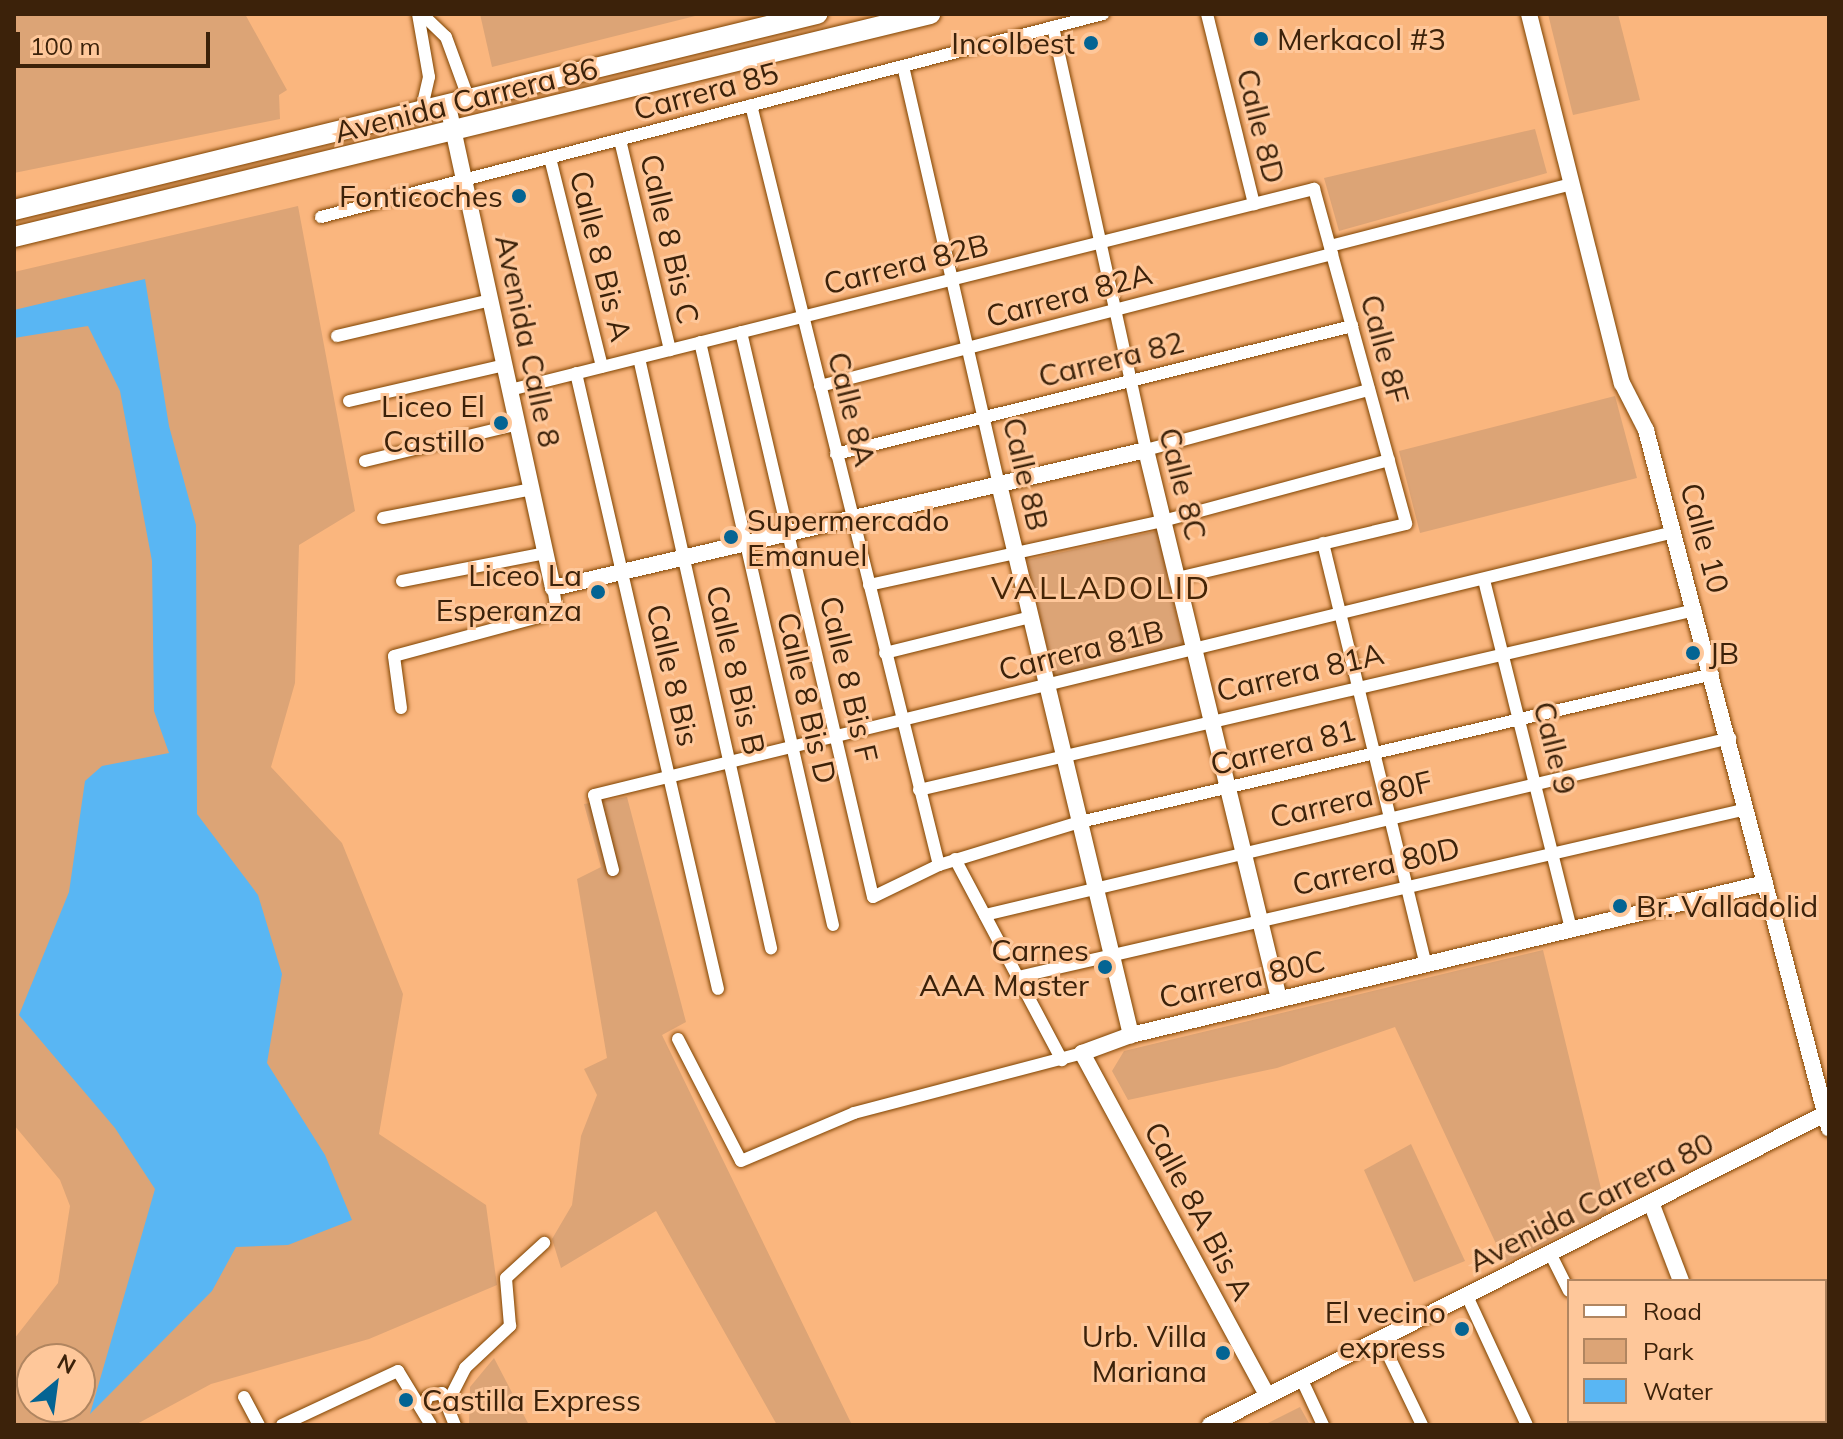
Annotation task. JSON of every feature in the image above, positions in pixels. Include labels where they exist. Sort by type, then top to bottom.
[{"type":"main road","name":"Avenida Carrera 86","points":[[14,210],[817,14]]},
{"type":"main road","name":"Avenida Carrera 86","points":[[14,237],[455,135],[930,14]]},
{"type":"street","points":[[420,14],[449,42],[469,100]]},
{"type":"street","points":[[420,14],[429,77],[421,112]]},
{"type":"street","name":"Carrera 85","points":[[321,217],[1103,14]]},
{"type":"street","name":"Calle 8D","points":[[1207,14],[1254,204]]},
{"type":"street","name":"Calle 10","points":[[1529,14],[1622,383],[1646,430],[1730,738],[1828,1118]]},
{"type":"street","name":"Calle 8C","points":[[1053,27],[1102,242],[1129,382],[1279,999]]},
{"type":"street","name":"Calle 8B","points":[[903,66],[950,280],[1131,1035]]},
{"type":"street","name":"Calle 8A","points":[[751,105],[939,865]]},
{"type":"street","name":"Avenida Calle 8","points":[[448,106],[553,588]]},
{"type":"street","name":"Calle 8 Bis C","points":[[620,140],[670,350]]},
{"type":"street","name":"Calle 8 Bis A","points":[[550,158],[602,367]]},
{"type":"street","name":"Carrera 82A","points":[[820,386],[1114,310],[1571,184]]},
{"type":"street","name":"Carrera 82B","points":[[510,390],[1314,189]]},
{"type":"street","name":"Calle 8F","points":[[1314,189],[1406,524],[1323,543]]},
{"type":"street","points":[[337,336],[491,300]]},
{"type":"street","name":"Carrera 82","points":[[836,454],[1352,326]]},
{"type":"street","name":"Calle 8 Bis F","points":[[741,332],[873,897]]},
{"type":"street","name":"Calle 8 Bis D","points":[[700,342],[833,925]]},
{"type":"street","name":"Calle 8 Bis B","points":[[639,358],[732,762],[771,948]]},
{"type":"street","points":[[349,401],[505,365]]},
{"type":"street","name":"Calle 8 Bis","points":[[576,373],[718,989]]},
{"type":"street","points":[[401,708],[394,656],[557,612],[553,588],[1146,450],[1369,390]]},
{"type":"street","points":[[365,461],[518,424]]},
{"type":"street","points":[[869,585],[1163,521],[1389,460]]},
{"type":"street","points":[[383,518],[532,489]]},
{"type":"street","name":"Carrera 81B","points":[[613,870],[594,795],[1674,532]]},
{"type":"street","points":[[1177,578],[1323,543],[1426,964]]},
{"type":"street","points":[[402,581],[546,553]]},
{"type":"street","name":"Calle 9","points":[[1484,580],[1571,930]]},
{"type":"street","name":"Carrera 81A","points":[[919,790],[1358,685],[1695,610]]},
{"type":"street","points":[[885,653],[1031,617]]},
{"type":"street","name":"Carrera 81","points":[[873,897],[955,859],[1080,822],[1713,674]]},
{"type":"street","name":"Carrera 80F","points":[[985,915],[1390,816],[1730,738]]},
{"type":"street","name":"Carrera 80D","points":[[1018,977],[1747,809]]},
{"type":"street","points":[[955,859],[1062,1060]]},
{"type":"street","name":"Carrera 80C","points":[[678,1039],[741,1161],[854,1113],[1062,1060],[1131,1035],[1765,883]]},
{"type":"street","name":"Calle 8A Bis A","points":[[1082,1053],[1267,1395]]},
{"type":"street","name":"Avenida Carrera 80","points":[[1210,1425],[1236,1419],[1267,1395],[1828,1118]]},
{"type":"street","points":[[1652,1205],[1680,1279]]},
{"type":"street","points":[[455,1425],[450,1398],[465,1368],[510,1326],[506,1278],[544,1243]]},
{"type":"street","points":[[1551,1255],[1567,1287]]},
{"type":"street","points":[[1467,1296],[1527,1425]]},
{"type":"street","points":[[1380,1338],[1422,1425]]},
{"type":"street","points":[[282,1425],[398,1371],[431,1425]]},
{"type":"street","points":[[1301,1378],[1323,1425]]},
{"type":"street","points":[[423,1409],[436,1392],[450,1398]]},
{"type":"street","points":[[244,1397],[259,1425]]},
{"type":"green space","points":[[14,14],[245,14],[287,90],[279,95],[280,119],[14,173]]},
{"type":"green space","points":[[480,14],[703,14],[492,67]]},
{"type":"green space","points":[[1548,14],[1618,14],[1640,100],[1573,115]]},
{"type":"green space","points":[[1535,129],[1547,173],[1339,231],[1324,178]]},
{"type":"green space","points":[[298,206],[355,511],[299,545],[295,683],[271,767],[342,843],[403,994],[379,1134],[486,1205],[497,1285],[369,1339],[211,1384],[135,1425],[14,1425],[14,1339],[58,1283],[70,1206],[60,1180],[14,1125],[14,272]]},
{"type":"green space","points":[[1615,396],[1637,478],[1420,533],[1399,451]]},
{"type":"green space","points":[[1157,531],[1184,647],[1054,677],[1027,560]]},
{"type":"green space","points":[[627,797],[686,1022],[662,1035],[852,1425],[777,1425],[656,1211],[561,1268],[552,1239],[572,1205],[581,1136],[597,1095],[584,1069],[607,1058],[577,879],[601,867],[584,804]]},
{"type":"green space","points":[[1543,950],[1607,1213],[1505,1263],[1395,1027],[1277,1068],[1128,1100],[1112,1071],[1124,1051]]},
{"type":"green space","points":[[1411,1144],[1465,1261],[1414,1282],[1364,1170]]},
{"type":"green space","points":[[494,1358],[529,1425],[469,1425],[470,1387]]},
{"type":"green space","points":[[1300,1407],[1310,1425],[1264,1425]]},
{"type":"water","points":[[145,279],[169,426],[196,525],[197,814],[258,895],[282,974],[267,1063],[325,1155],[352,1220],[288,1245],[236,1247],[212,1291],[96,1408],[96,1393],[155,1189],[115,1128],[19,1015],[69,892],[85,781],[102,766],[169,753],[154,711],[152,561],[120,391],[88,326],[14,338],[14,310]]},
{"type":"place","name":"Merkacol #3","points":[[1261,39]]},
{"type":"place","name":"Incolbest","points":[[1091,43]]},
{"type":"place","name":"Fonticoches","points":[[519,196]]},
{"type":"place","name":"Liceo El Castillo","points":[[501,423]]},
{"type":"place","name":"Supermercado Emanuel","points":[[731,537]]},
{"type":"place","name":"Liceo La Esperanza","points":[[598,592]]},
{"type":"place","name":"JB","points":[[1693,653]]},
{"type":"place","name":"Br. Valladolid","points":[[1620,906]]},
{"type":"place","name":"Carnes AAA Master","points":[[1105,967]]},
{"type":"place","name":"El vecino express","points":[[1462,1329]]},
{"type":"place","name":"Urb. Villa Mariana","points":[[1223,1353]]},
{"type":"place","name":"Castilla Express","points":[[406,1400]]},
{"type":"district","name":"VALLADOLID","points":[[1101,587]]}]
